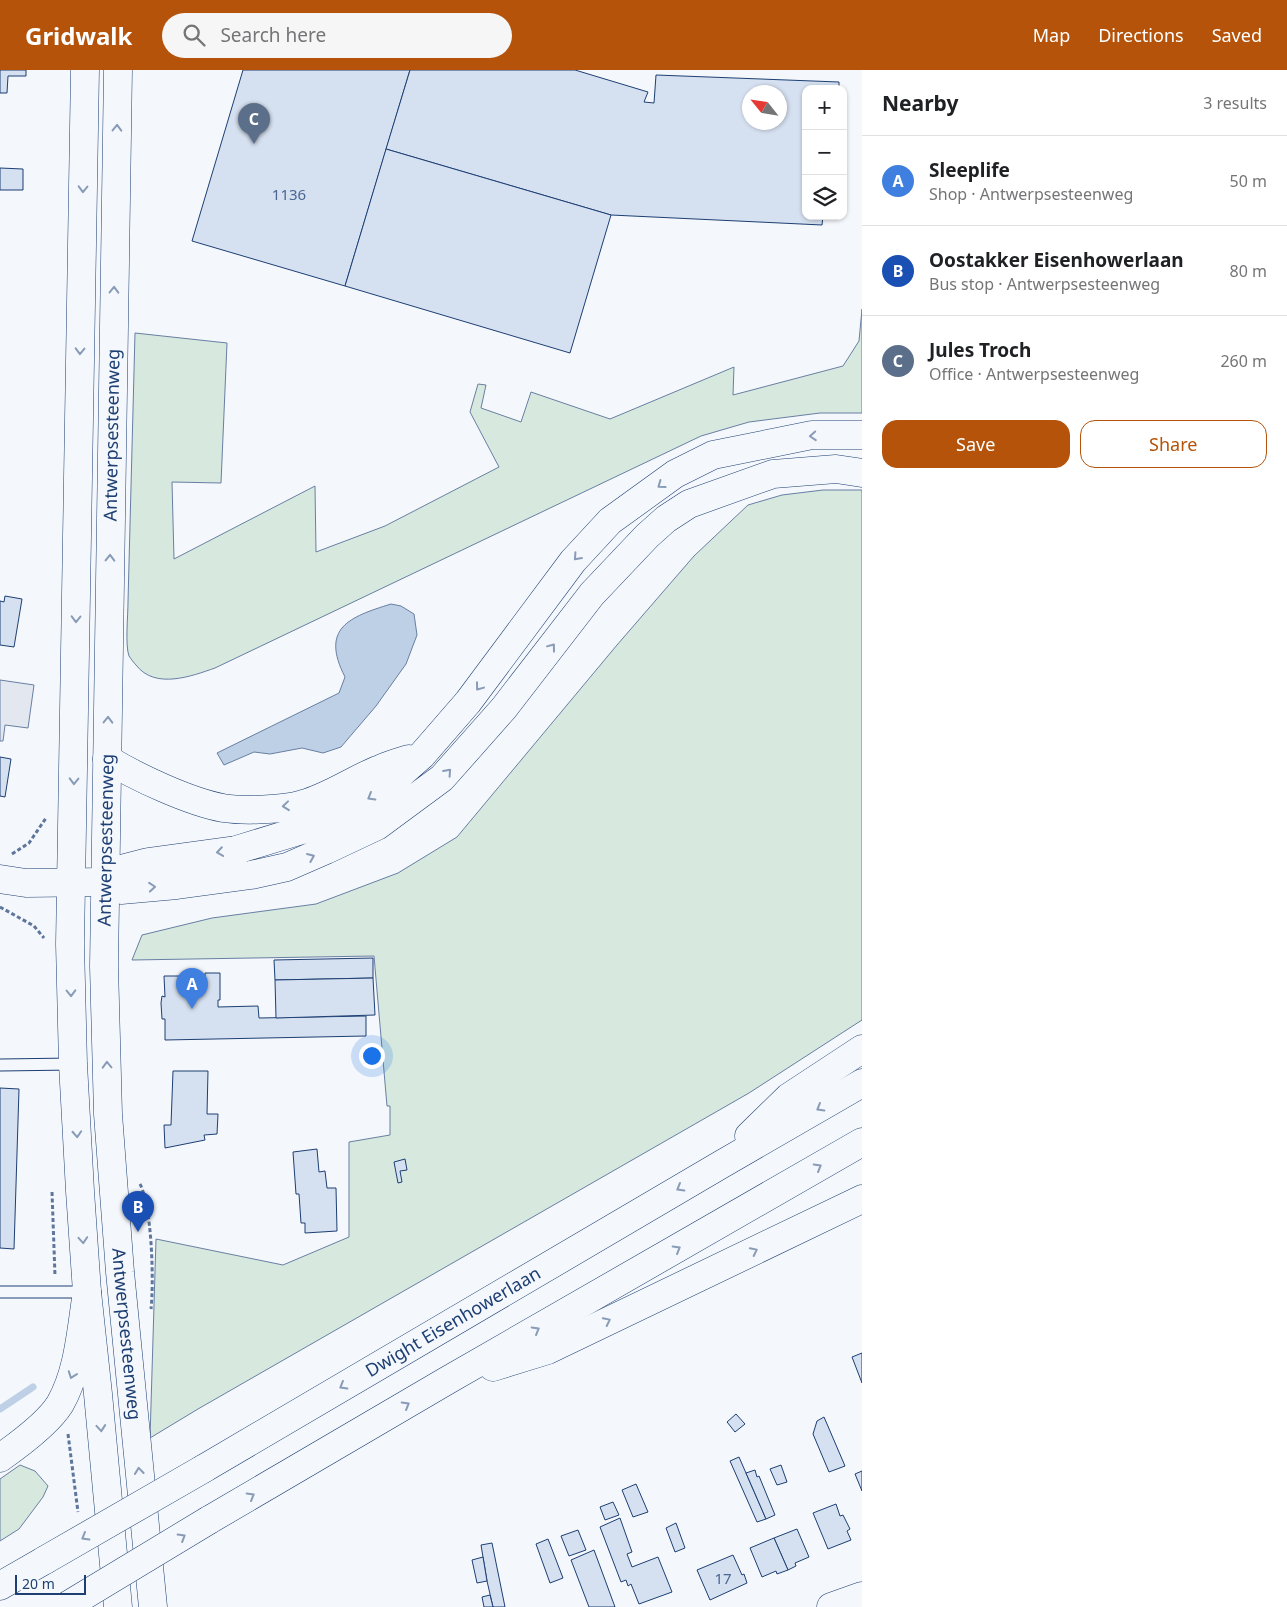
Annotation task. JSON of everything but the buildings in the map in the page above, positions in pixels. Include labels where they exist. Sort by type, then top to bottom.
[{"type":"main road","name":"Antwerpsesteenweg","points":[[85,70],[70,944],[73,1064],[87,1292],[118,1607]]},
{"type":"main road","name":"Antwerpsesteenweg","points":[[118,70],[104,944],[108,1114],[120,1272],[153,1607]]},
{"type":"main road","points":[[81,320],[114,321]]},
{"type":"main road","points":[[105,882],[122,868],[148,862],[236,850],[328,822],[380,792],[422,755],[468,702],[574,561],[610,521],[675,474],[712,456],[752,446],[812,435],[862,435]]},
{"type":"main road","points":[[4,867],[26,882],[105,882],[121,890],[251,875],[287,867],[326,850],[377,826],[442,778],[504,708],[592,594],[647,536],[666,519],[689,504],[773,474],[836,469],[862,473]]},
{"type":"main road","points":[[107,759],[123,769],[203,802],[224,808],[263,809],[302,805],[341,790],[379,769],[422,755]]},
{"type":"main road","points":[[722,1164],[789,1097],[862,1049]]},
{"type":"main road","name":"Dwight Eisenhowerlaan","points":[[0,1586],[862,1084]]},
{"type":"main road","points":[[65,1607],[448,1380],[862,1142]]},
{"type":"main road","points":[[448,1380],[548,1350],[862,1199]]},
{"type":"main road","points":[[0,1458],[49,1418],[60,1404],[74,1370],[87,1292]]},
{"type":"main road","points":[[831,1607],[862,1596]]},
{"type":"lane","points":[[0,1065],[73,1064]]},
{"type":"lane","points":[[0,1292],[87,1292]]},
{"type":"path","points":[[4,867],[29,843],[48,815]]},
{"type":"path","points":[[0,907],[34,926],[47,940]]},
{"type":"shaded area","points":[[862,309],[862,413],[820,413],[749,422],[701,436],[206,671],[185,677],[163,679],[144,673],[129,656],[127,630],[135,333],[227,343],[221,483],[172,482],[174,559],[315,486],[316,552],[385,526],[499,467],[470,412],[478,384],[486,385],[481,408],[521,422],[531,392],[610,419],[734,367],[733,395],[843,366],[859,341]]},
{"type":"shaded area","points":[[823,490],[862,490],[862,1020],[749,1093],[150,1438],[156,1239],[283,1265],[349,1237],[349,1142],[390,1135],[390,1106],[387,1106],[374,956],[132,960],[142,935],[212,918],[316,904],[398,873],[457,837],[694,556],[748,505],[782,495]]},
{"type":"shaded area","points":[[0,680],[34,685],[28,728],[5,725],[3,741],[0,741]]},
{"type":"shaded area","points":[[20,1465],[35,1471],[48,1486],[43,1497],[19,1529],[0,1541],[0,1479]]},
{"type":"water","points":[[391,604],[401,606],[414,614],[417,635],[406,664],[376,706],[341,747],[323,753],[302,748],[270,754],[254,752],[224,765],[217,753],[339,693],[345,677],[338,660],[337,636],[351,620]]},
{"type":"waterway","points":[[0,1409],[33,1387]]},
{"type":"place","name":"Jules Troch","points":[[254,144]]},
{"type":"place","name":"Sleeplife","points":[[192,1009]]},
{"type":"place","name":"Oostakker Eisenhowerlaan","points":[[138,1232]]}]
